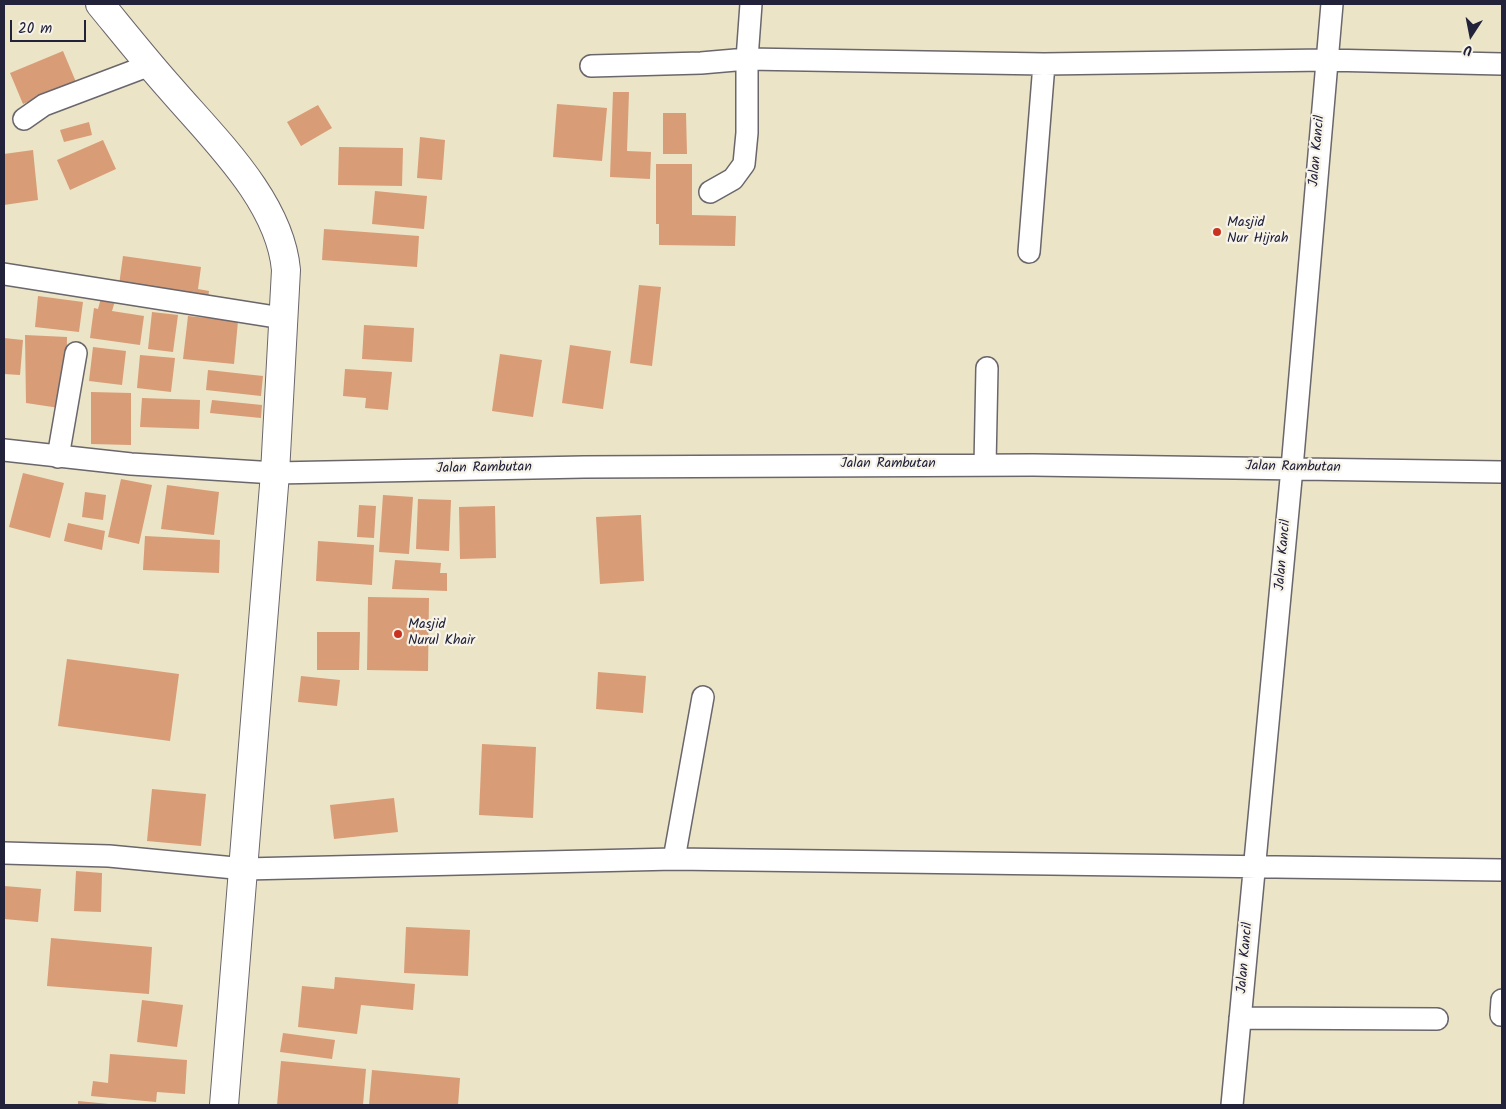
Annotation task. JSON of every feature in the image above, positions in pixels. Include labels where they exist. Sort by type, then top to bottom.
[{"type":"street","points":[[100,4],[228,155],[271,217],[284,248],[286,270],[275,473],[224,1105]]},
{"type":"street","points":[[710,192],[734,179],[744,164],[748,109],[747,59],[751,4]]},
{"type":"street","name":"Jalan Kancil","points":[[1232,1105],[1292,468],[1332,4]]},
{"type":"street","points":[[591,66],[747,59],[1044,64],[1326,60],[1502,64]]},
{"type":"street","points":[[1029,252],[1044,64]]},
{"type":"street","points":[[24,119],[44,105],[150,65]]},
{"type":"street","points":[[4,274],[282,318]]},
{"type":"street","points":[[58,457],[76,353]]},
{"type":"street","points":[[985,465],[987,368]]},
{"type":"street","name":"Jalan Rambutan","points":[[4,450],[131,464],[275,473],[584,467],[985,465],[1502,472]]},
{"type":"street","points":[[674,859],[703,697]]},
{"type":"street","points":[[4,853],[109,856],[244,868],[674,859],[1254,869],[1502,870]]},
{"type":"street","points":[[1240,1018],[1437,1019]]},
{"type":"building","points":[[63,51],[76,82],[23,104],[10,73]]},
{"type":"building","points":[[613,92],[629,92],[627,151],[651,152],[650,179],[610,177]]},
{"type":"building","points":[[557,104],[607,108],[602,161],[553,157]]},
{"type":"building","points":[[318,105],[332,128],[301,146],[287,122]]},
{"type":"building","points":[[663,113],[686,113],[687,154],[663,154]]},
{"type":"building","points":[[89,122],[92,135],[64,142],[60,130]]},
{"type":"building","points":[[420,137],[445,140],[442,180],[417,178]]},
{"type":"building","points":[[103,140],[116,169],[70,190],[57,160]]},
{"type":"building","points":[[339,147],[403,148],[402,186],[338,185]]},
{"type":"building","points":[[33,150],[38,200],[4,205],[4,154]]},
{"type":"building","points":[[656,164],[692,164],[692,215],[736,216],[735,246],[659,245],[659,224],[656,224]]},
{"type":"building","points":[[375,191],[427,196],[424,229],[372,224]]},
{"type":"building","points":[[324,229],[419,236],[417,267],[322,260]]},
{"type":"building","points":[[123,256],[201,267],[198,289],[209,291],[207,305],[119,285]]},
{"type":"building","points":[[639,285],[661,287],[652,366],[630,363]]},
{"type":"building","points":[[38,296],[83,302],[79,332],[35,327]]},
{"type":"building","points":[[101,298],[115,301],[112,311],[144,316],[140,345],[90,338],[94,308],[98,309]]},
{"type":"building","points":[[152,312],[178,315],[173,352],[148,349]]},
{"type":"building","points":[[188,316],[238,321],[234,364],[183,359]]},
{"type":"building","points":[[364,325],[414,328],[412,362],[362,359]]},
{"type":"building","points":[[25,335],[67,337],[66,409],[26,403]]},
{"type":"building","points":[[4,338],[23,340],[20,375],[4,374]]},
{"type":"building","points":[[570,345],[611,351],[603,409],[562,403]]},
{"type":"building","points":[[93,347],[126,351],[122,385],[89,381]]},
{"type":"building","points":[[500,354],[542,360],[533,417],[492,411]]},
{"type":"building","points":[[140,355],[175,358],[171,392],[137,388]]},
{"type":"building","points":[[345,369],[392,372],[388,410],[365,408],[366,398],[343,396]]},
{"type":"building","points":[[208,370],[263,376],[261,396],[206,390]]},
{"type":"building","points":[[91,392],[131,393],[131,445],[91,444]]},
{"type":"building","points":[[142,398],[200,400],[199,429],[140,427]]},
{"type":"building","points":[[212,400],[262,405],[261,418],[210,413]]},
{"type":"building","points":[[23,473],[64,483],[50,538],[9,527]]},
{"type":"building","points":[[121,479],[152,485],[139,544],[108,537]]},
{"type":"building","points":[[167,485],[219,492],[214,535],[161,529]]},
{"type":"building","points":[[85,492],[106,495],[103,520],[82,517]]},
{"type":"building","points":[[383,495],[413,497],[409,554],[379,552]]},
{"type":"building","points":[[418,499],[451,500],[449,551],[416,549]]},
{"type":"building","points":[[359,505],[376,506],[374,538],[357,537]]},
{"type":"building","points":[[495,506],[496,558],[460,559],[459,507]]},
{"type":"building","points":[[641,515],[644,581],[600,584],[596,517]]},
{"type":"building","points":[[68,523],[105,531],[102,550],[64,541]]},
{"type":"building","points":[[145,536],[220,540],[219,573],[143,570]]},
{"type":"building","points":[[318,541],[374,545],[372,585],[316,581]]},
{"type":"building","points":[[395,560],[441,563],[440,573],[447,573],[447,591],[392,589]]},
{"type":"building","name":"Masjid Nurul Khair","points":[[368,597],[429,598],[428,671],[367,670]]},
{"type":"building","points":[[317,632],[360,632],[359,670],[317,670]]},
{"type":"building","points":[[67,659],[179,674],[170,741],[58,726]]},
{"type":"building","points":[[598,672],[646,676],[643,713],[596,709]]},
{"type":"building","points":[[301,676],[340,680],[337,706],[298,702]]},
{"type":"building","points":[[482,744],[536,747],[533,818],[479,815]]},
{"type":"building","points":[[152,789],[206,794],[201,846],[147,841]]},
{"type":"building","points":[[394,798],[398,832],[334,839],[330,805]]},
{"type":"building","points":[[76,871],[102,873],[101,912],[74,911]]},
{"type":"building","points":[[4,886],[41,889],[38,922],[4,919]]},
{"type":"building","points":[[406,927],[470,930],[468,976],[404,973]]},
{"type":"building","points":[[51,938],[152,947],[149,994],[47,986]]},
{"type":"building","points":[[335,977],[415,984],[413,1010],[361,1005],[357,1034],[298,1027],[302,986],[334,989]]},
{"type":"building","points":[[142,1000],[183,1005],[177,1047],[137,1042]]},
{"type":"building","points":[[283,1033],[335,1040],[332,1059],[280,1052]]},
{"type":"building","points":[[110,1054],[187,1060],[185,1094],[157,1092],[156,1102],[91,1096],[93,1081],[108,1083]]},
{"type":"building","points":[[281,1061],[366,1069],[363,1105],[277,1105]]},
{"type":"building","points":[[372,1070],[460,1078],[458,1105],[369,1105]]},
{"type":"building","points":[[78,1101],[109,1104],[109,1105],[78,1105]]},
{"type":"place","name":"Masjid Nur Hijrah","points":[[1217,232]]},
{"type":"place","name":"Masjid Nurul Khair","points":[[398,634]]}]
